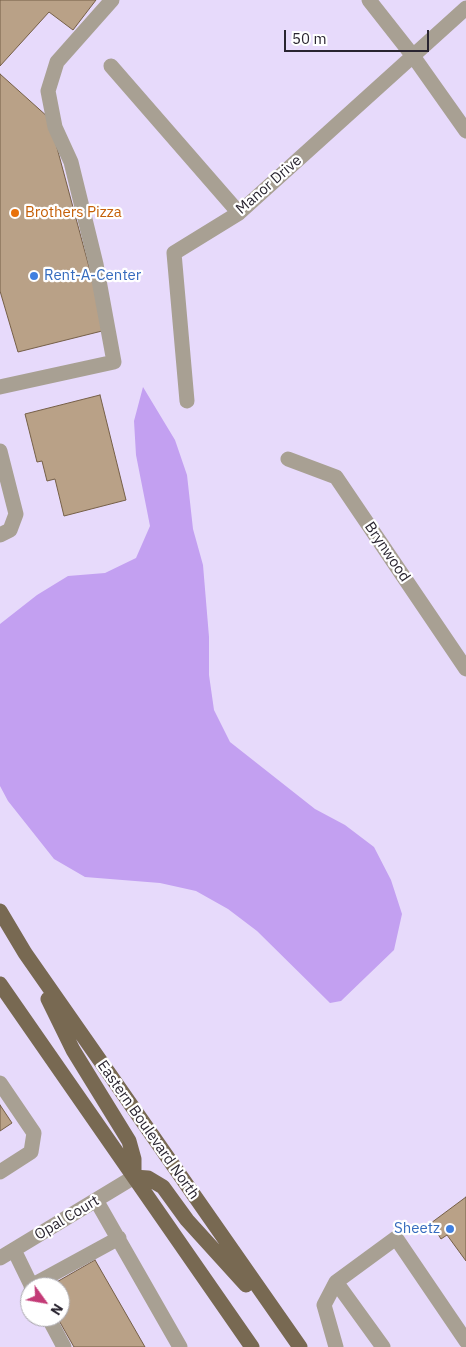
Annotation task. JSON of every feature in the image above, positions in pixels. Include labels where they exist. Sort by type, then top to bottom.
[{"type":"main road","name":"Eastern Boulevard North","points":[[0,911],[25,953],[300,1347]]},
{"type":"main road","points":[[25,953],[73,1050],[129,1141],[134,1159],[134,1177]]},
{"type":"main road","points":[[0,984],[252,1347]]},
{"type":"main road","points":[[134,1177],[148,1178],[163,1187],[187,1220],[286,1328]]},
{"type":"street","points":[[0,387],[114,362],[96,264],[71,162],[55,127],[48,91],[57,62],[112,0]]},
{"type":"street","points":[[369,0],[414,56],[466,131]]},
{"type":"street","name":"Manor Drive","points":[[187,401],[174,253],[239,213],[466,8]]},
{"type":"street","points":[[110,66],[239,213]]},
{"type":"street","points":[[0,451],[16,514],[10,530],[0,535]]},
{"type":"street","name":"Brynwood","points":[[288,459],[336,477],[466,669]]},
{"type":"street","points":[[0,1083],[34,1133],[31,1152],[0,1172]]},
{"type":"street","name":"Opal Court","points":[[0,1258],[134,1177]]},
{"type":"street","points":[[96,1200],[180,1347]]},
{"type":"street","points":[[48,1277],[118,1238]]},
{"type":"street","points":[[336,1347],[324,1305],[336,1282],[396,1238],[466,1341]]},
{"type":"street","points":[[14,1250],[28,1277]]},
{"type":"street","points":[[336,1282],[383,1347]]},
{"type":"street","points":[[53,1327],[64,1347]]},
{"type":"shaded area","points":[[143,387],[175,440],[187,475],[193,529],[203,565],[209,637],[209,675],[214,710],[230,742],[315,809],[345,825],[374,847],[391,880],[402,914],[394,950],[341,1001],[330,1003],[257,931],[228,909],[196,891],[160,883],[85,877],[54,859],[8,801],[0,786],[0,624],[37,595],[68,576],[105,573],[136,558],[150,526],[136,455],[134,421]]},
{"type":"building","points":[[0,0],[96,0],[73,30],[49,12],[0,66]]},
{"type":"building","points":[[0,74],[49,118],[106,330],[18,352],[0,291]]},
{"type":"building","points":[[100,395],[126,500],[64,516],[55,479],[47,481],[42,461],[37,462],[25,414]]},
{"type":"building","points":[[0,1105],[12,1123],[0,1131]]},
{"type":"building","name":"Sheetz","points":[[466,1197],[466,1261],[447,1235],[441,1239],[431,1223]]},
{"type":"building","points":[[95,1260],[145,1347],[74,1347],[63,1327],[70,1327],[70,1277],[65,1277]]},
{"type":"place","name":"Brothers Pizza","points":[[15,213]]},
{"type":"place","name":"Rent-A-Center","points":[[34,276]]},
{"type":"place","name":"Sheetz","points":[[450,1229]]}]
